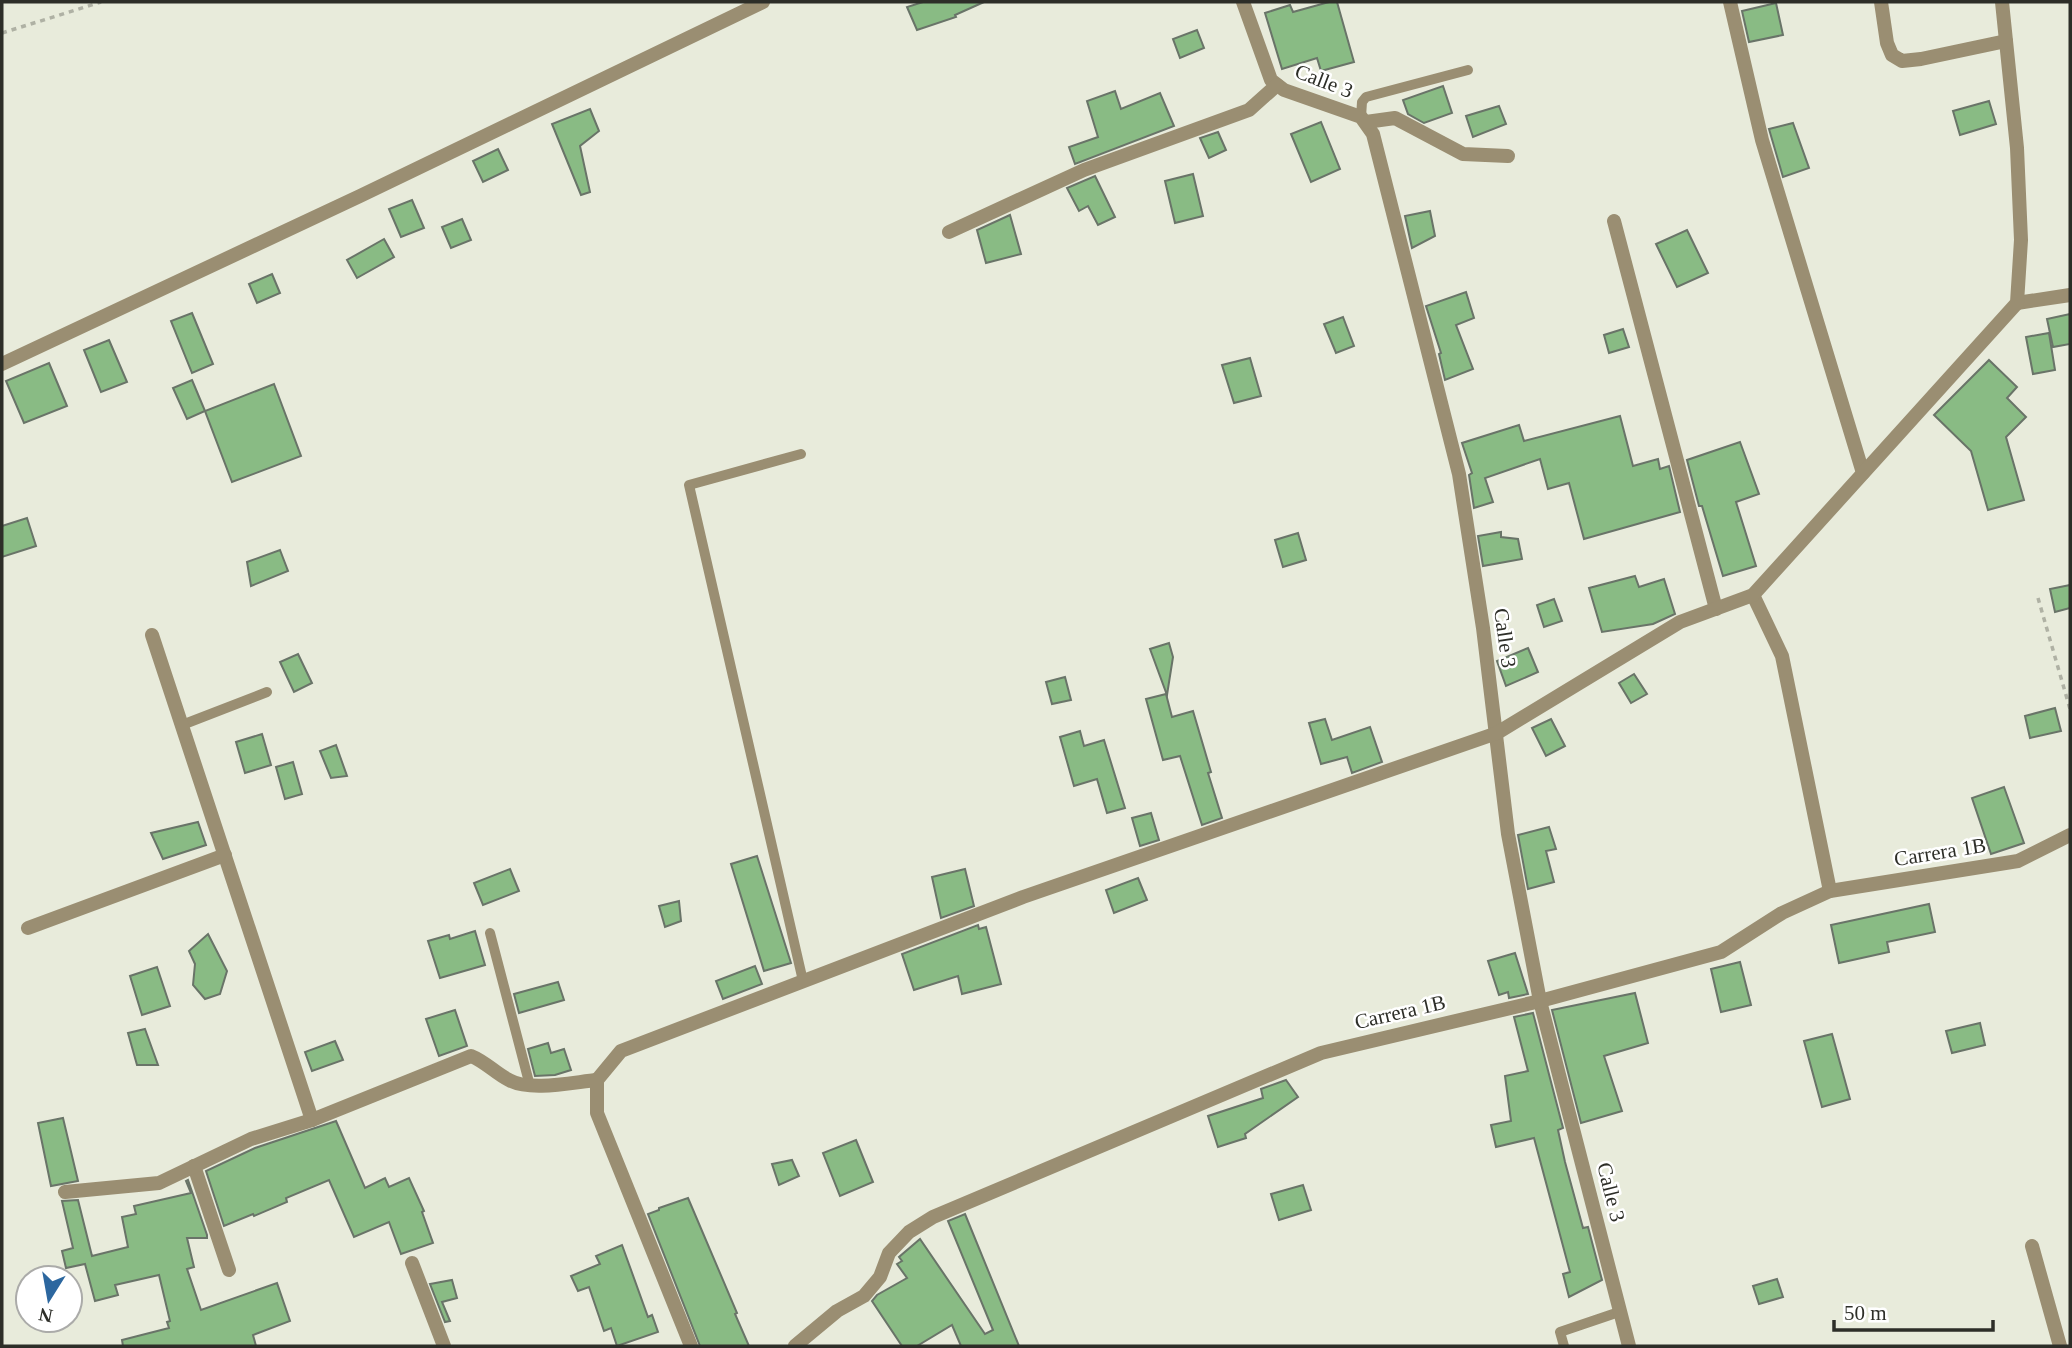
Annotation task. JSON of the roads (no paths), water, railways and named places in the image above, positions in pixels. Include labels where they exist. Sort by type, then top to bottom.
[{"type":"street","points":[[2,363],[360,196],[763,2]]},
{"type":"street","name":"Calle 3","points":[[1242,2],[1271,80],[1277,85],[1363,120],[1373,134],[1459,474],[1497,733],[1508,834],[1540,1001],[1629,1346]]},
{"type":"street","points":[[1730,2],[1762,140],[1863,473]]},
{"type":"street","points":[[1881,2],[1887,43],[1892,55],[1902,61],[2006,41]]},
{"type":"street","points":[[691,1346],[597,1114],[597,1080],[621,1051],[1023,897],[1497,733],[1680,622],[1754,595],[2017,303],[2021,240],[2017,148],[2003,2]]},
{"type":"street","points":[[949,232],[1084,170],[1249,110],[1277,85]]},
{"type":"street","points":[[1363,120],[1395,118],[1463,154],[1508,156]]},
{"type":"street","points":[[1614,221],[1716,609]]},
{"type":"street","points":[[2017,303],[2070,295]]},
{"type":"street","points":[[1754,595],[1782,656],[1830,891]]},
{"type":"street","points":[[152,635],[312,1120]]},
{"type":"street","name":"Carrera 1B","points":[[795,1346],[837,1311],[864,1296],[880,1277],[889,1253],[909,1232],[933,1217],[1321,1053],[1540,1001],[1721,951],[1782,913],[1830,891],[2018,860],[2070,835]]},
{"type":"street","points":[[28,928],[225,855]]},
{"type":"street","points":[[65,1192],[159,1183],[251,1139],[312,1120],[471,1056],[510,1081],[530,1086],[597,1080]]},
{"type":"street","points":[[194,1166],[229,1270]]},
{"type":"street","points":[[2032,1246],[2060,1346]]},
{"type":"street","points":[[412,1263],[444,1346]]},
{"type":"lane","points":[[1363,120],[1362,102],[1366,97],[1468,70]]},
{"type":"lane","points":[[801,454],[689,485],[803,981]]},
{"type":"lane","points":[[182,725],[267,692]]},
{"type":"lane","points":[[490,933],[530,1086]]},
{"type":"lane","points":[[1564,1346],[1560,1332],[1619,1312]]}]
